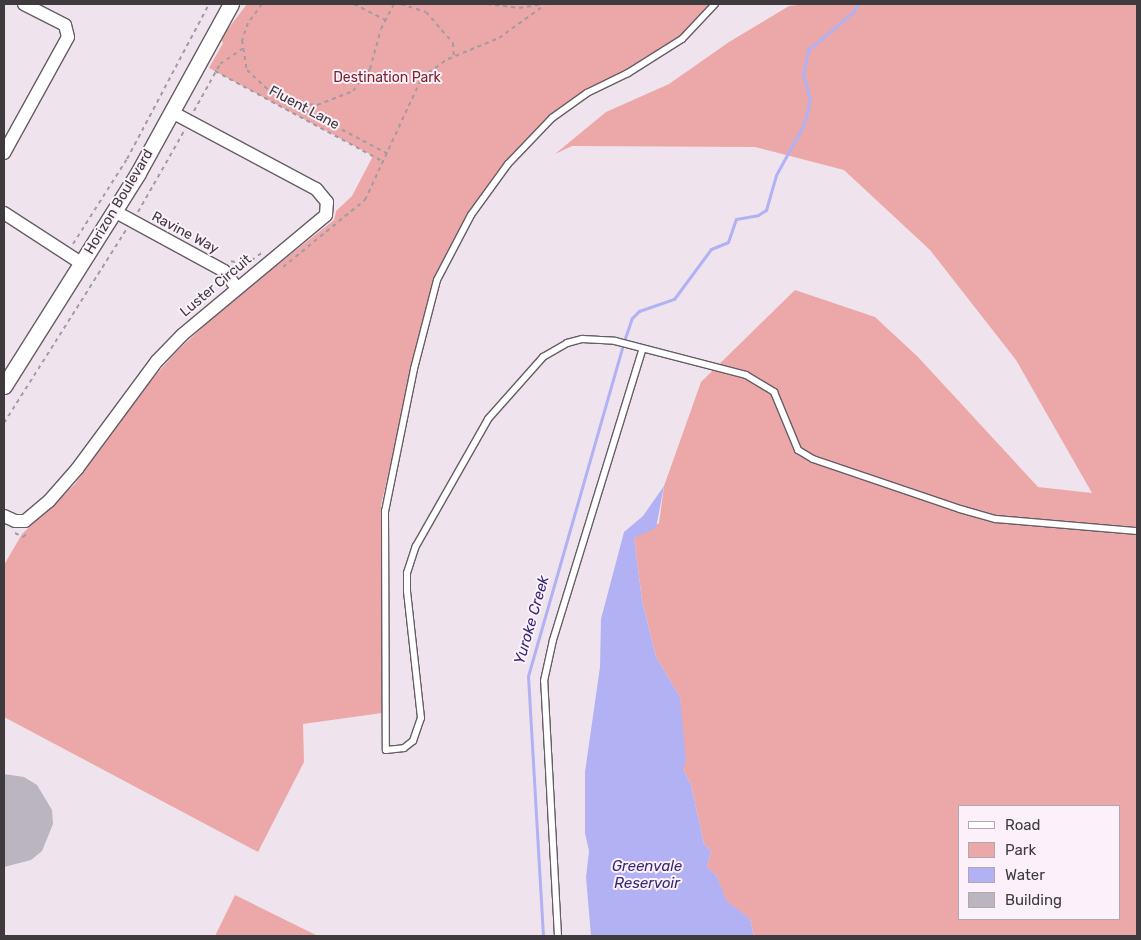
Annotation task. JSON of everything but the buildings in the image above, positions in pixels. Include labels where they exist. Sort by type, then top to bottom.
[{"type":"street","points":[[4,153],[8,138],[67,42],[69,31],[65,25],[24,4]]},
{"type":"street","name":"Horizon Boulevard","points":[[4,386],[114,212],[232,7]]},
{"type":"street","name":"Luster Circuit","points":[[4,516],[15,521],[25,521],[49,500],[77,469],[157,361],[236,287],[315,227],[326,215],[328,202],[310,185],[172,112]]},
{"type":"street","name":"Ravine Way","points":[[114,212],[224,271],[236,287]]},
{"type":"street","points":[[4,213],[81,263]]},
{"type":"lane","points":[[715,4],[682,39],[628,73],[587,93],[552,118],[508,164],[476,208],[437,280],[414,369],[385,511],[386,750],[404,748],[414,741],[421,718],[407,591],[410,560],[470,447],[514,386],[554,350],[567,342],[598,338],[725,369],[762,383],[774,392],[798,450],[813,459],[983,516],[1137,531]]},
{"type":"lane","points":[[558,936],[544,681],[553,640],[642,350]]},
{"type":"path","points":[[73,244],[127,159],[209,4]]},
{"type":"path","points":[[262,4],[248,23],[242,49],[247,70],[257,83],[388,154]]},
{"type":"path","points":[[354,4],[385,20]]},
{"type":"path","points":[[291,102],[317,105],[353,91],[370,69],[385,20],[394,4]]},
{"type":"path","points":[[402,4],[426,12],[453,43],[454,56]]},
{"type":"path","points":[[487,4],[519,8],[544,4]]},
{"type":"path","points":[[192,115],[215,71],[242,49]]},
{"type":"path","name":"Fluent Lane","points":[[215,71],[384,162]]},
{"type":"path","points":[[136,215],[186,126]]},
{"type":"path","points":[[183,131],[192,136]]},
{"type":"path","points":[[138,211],[147,216]]},
{"type":"path","points":[[4,423],[129,226]]},
{"type":"path","points":[[225,258],[238,265],[245,265],[268,248]]},
{"type":"green space","name":"Destination Park","points":[[247,4],[710,4],[679,38],[626,71],[586,89],[549,116],[505,161],[466,216],[435,277],[381,505],[382,713],[303,724],[304,762],[258,852],[4,717],[4,565],[22,534],[75,484],[141,392],[176,352],[222,309],[334,220],[336,211],[352,196],[373,156],[209,68],[223,43],[221,38]]},
{"type":"green space","points":[[807,4],[1137,4],[1137,936],[754,936],[750,919],[725,900],[717,876],[707,867],[711,851],[704,844],[691,785],[683,769],[680,697],[656,657],[642,600],[634,538],[659,523],[664,486],[701,382],[795,290],[875,317],[918,357],[1038,487],[1092,493],[1016,360],[930,250],[844,170],[755,147],[572,146],[555,154],[606,112],[669,84],[729,42],[789,6]]},
{"type":"green space","points":[[235,895],[318,936],[215,936]]},
{"type":"water","name":"Greenvale Reservoir","points":[[664,486],[656,528],[634,538],[642,600],[656,657],[680,697],[686,761],[683,769],[691,785],[704,844],[711,851],[707,867],[717,876],[726,900],[750,919],[754,936],[591,936],[586,877],[589,851],[585,833],[585,772],[600,667],[601,619],[624,532],[643,516]]},
{"type":"waterway","points":[[625,338],[632,318],[639,311],[674,299],[711,249],[728,242],[736,219],[758,215],[766,210],[776,175],[804,124],[810,100],[803,74],[808,50],[853,12],[858,4]]},
{"type":"waterway","name":"Yuroke Creek","points":[[543,936],[528,676],[622,348]]}]
